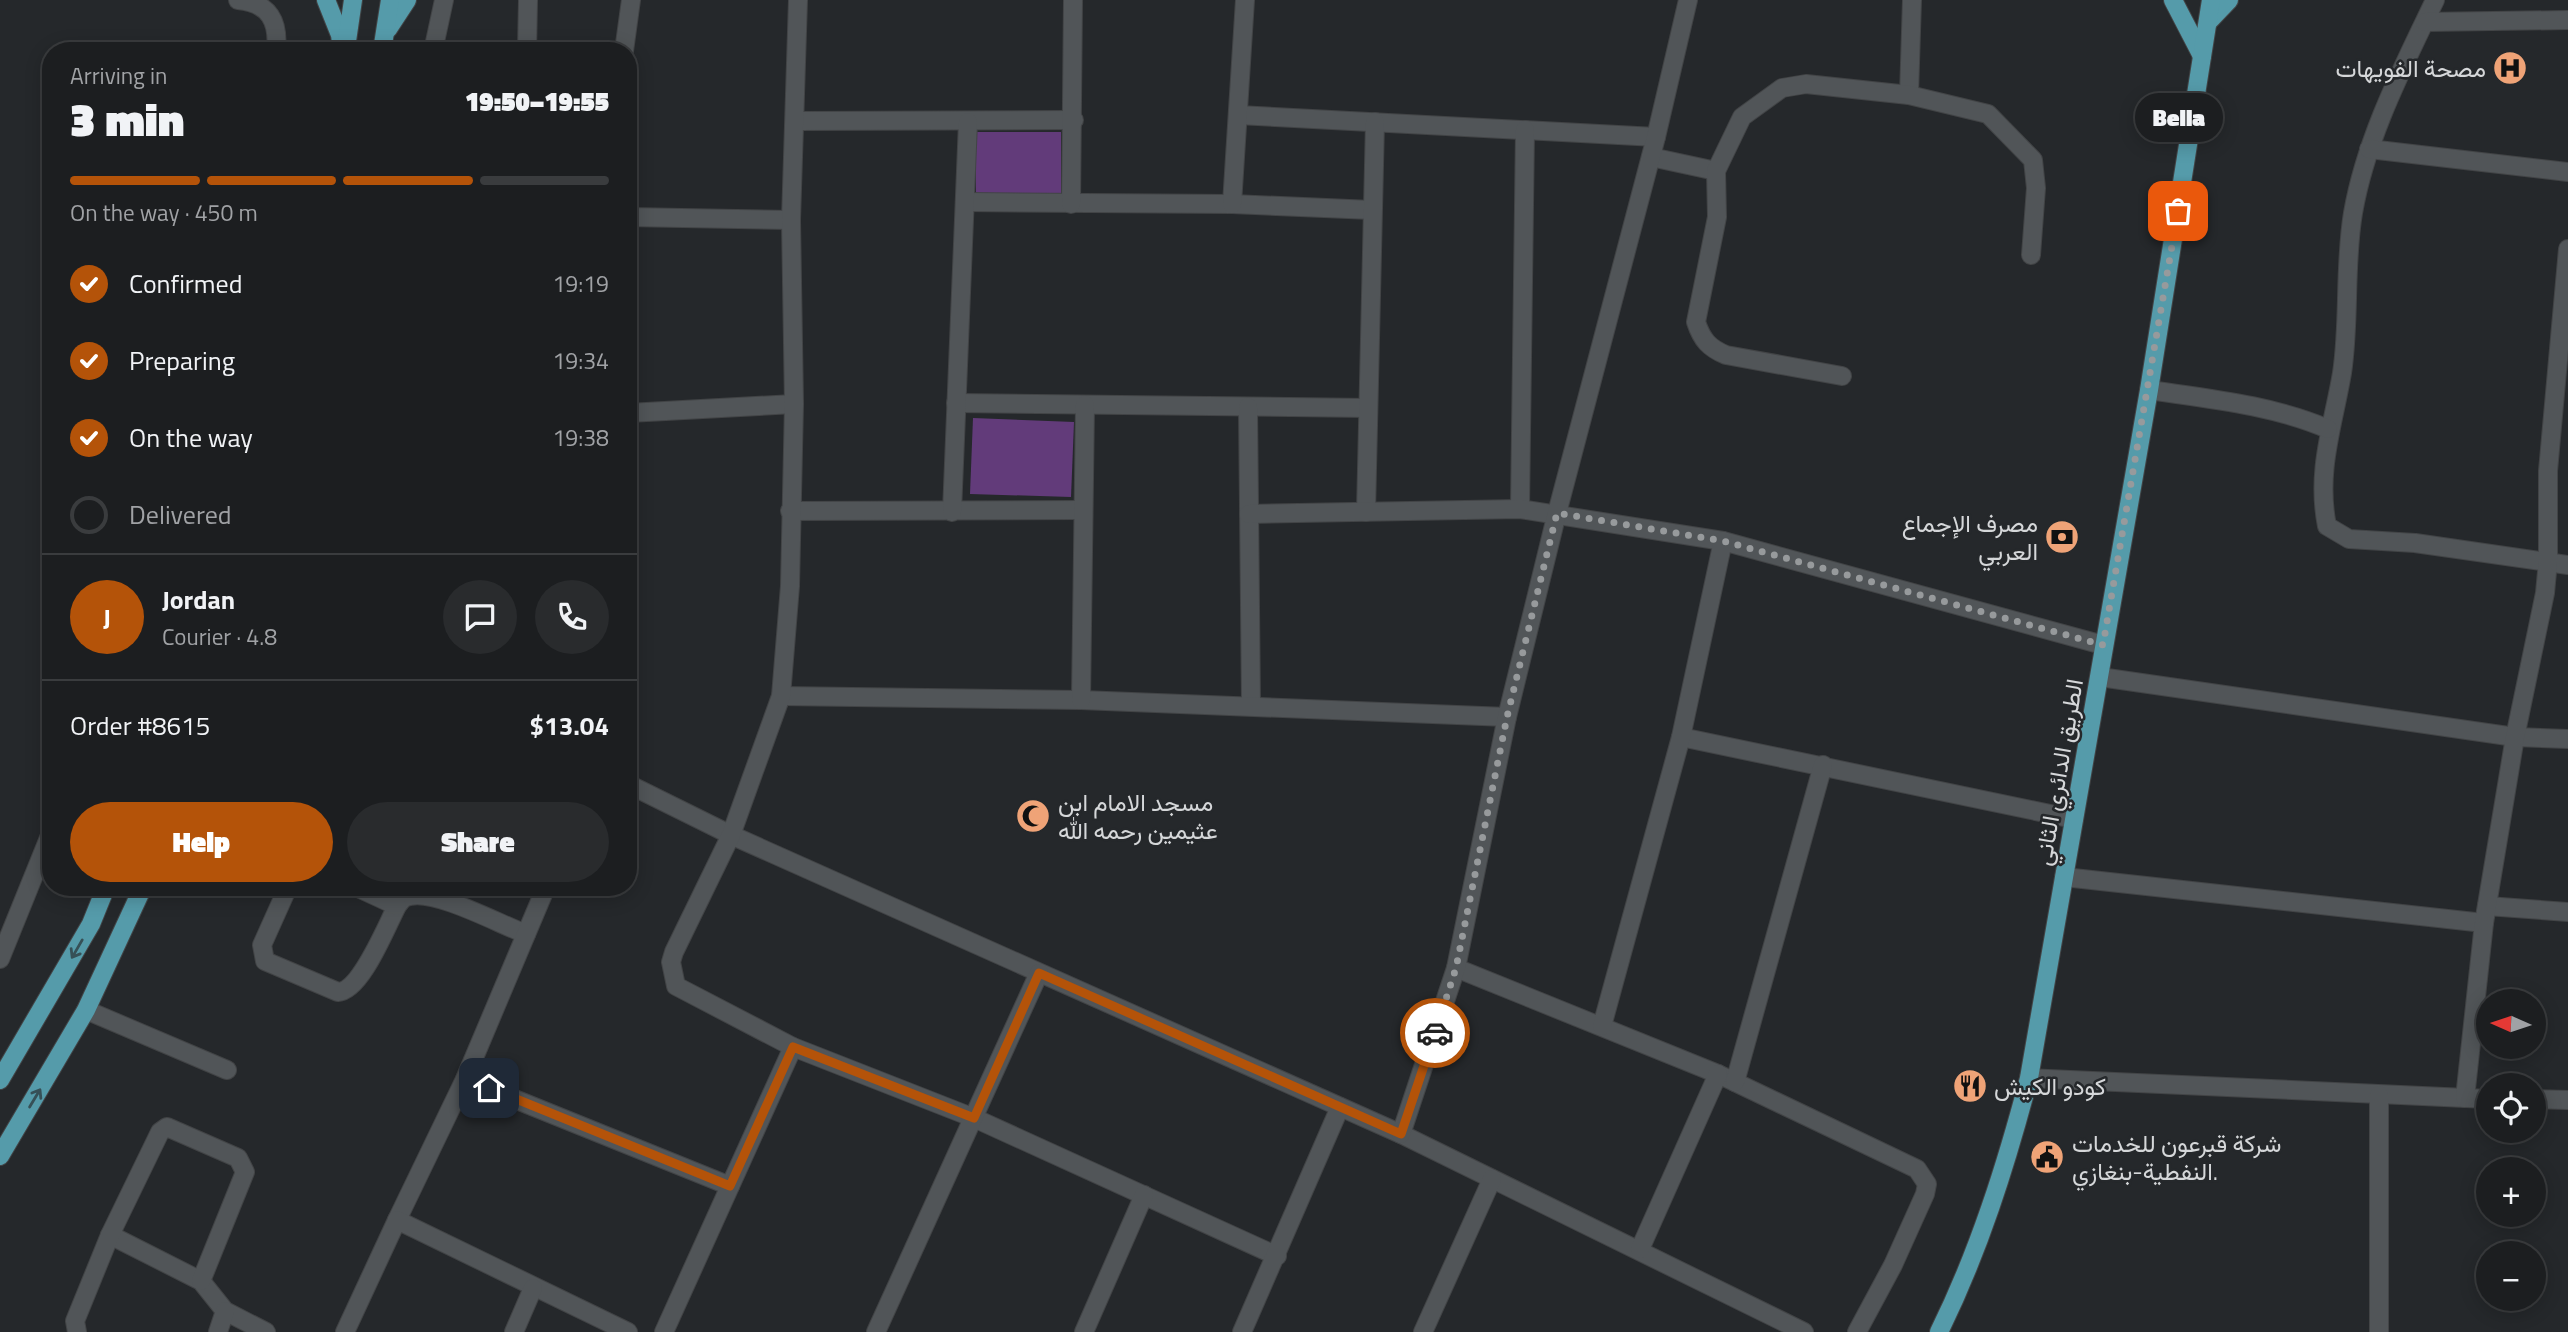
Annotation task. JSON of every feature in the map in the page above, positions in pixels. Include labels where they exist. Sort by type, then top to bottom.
[{"type":"main road","points":[[326,0],[342,42]]},
{"type":"main road","points":[[346,42],[353,0]]},
{"type":"main road","points":[[383,42],[390,0]]},
{"type":"main road","points":[[384,42],[407,0]]},
{"type":"main road","points":[[2173,0],[2203,58]]},
{"type":"main road","name":"الطريق الدائري الثاني","points":[[1939,1332],[1966,1277],[2000,1181],[2029,1078],[2100,677],[2103,645],[2150,390],[2211,0]]},
{"type":"main road","points":[[2208,22],[2229,0]]},
{"type":"main road","points":[[3,1069],[91,924],[102,896]]},
{"type":"main road","points":[[0,1156],[86,1010],[139,896]]},
{"type":"street","points":[[238,0],[263,8],[278,30],[277,42]]},
{"type":"street","points":[[435,42],[444,0]]},
{"type":"street","points":[[527,42],[528,0]]},
{"type":"street","points":[[625,42],[631,0]]},
{"type":"street","points":[[798,0],[791,220],[794,404],[790,586],[781,696],[731,835],[674,952],[671,976],[676,986],[793,1047],[974,1118],[1277,1256]]},
{"type":"street","points":[[1071,204],[1074,120],[1073,0]]},
{"type":"street","points":[[1232,204],[1245,0]]},
{"type":"street","points":[[1401,1134],[1456,968],[1507,717],[1557,513],[1651,157],[1688,0]]},
{"type":"street","points":[[1909,95],[1912,0]]},
{"type":"street","points":[[2435,0],[2369,149],[2362,168],[2352,216],[2342,373],[2328,429],[2322,499],[2327,526],[2349,539],[2415,543],[2568,565]]},
{"type":"street","points":[[2425,22],[2568,20]]},
{"type":"street","points":[[1842,376],[1726,355],[1712,349],[1701,337],[1696,322],[1717,217],[1716,171],[1742,117],[1782,88],[1805,84],[1909,95],[1988,114],[2033,160],[2036,188],[2031,255]]},
{"type":"street","points":[[1238,115],[1656,137]]},
{"type":"street","points":[[795,121],[1074,120]]},
{"type":"street","points":[[952,512],[968,122]]},
{"type":"street","points":[[1366,512],[1375,122]]},
{"type":"street","points":[[1520,509],[1525,130]]},
{"type":"street","points":[[2369,149],[2568,172]]},
{"type":"street","points":[[1651,157],[1716,171]]},
{"type":"street","points":[[966,202],[1232,204],[1371,209]]},
{"type":"street","points":[[637,217],[791,220]]},
{"type":"street","points":[[2465,1098],[2485,914],[2515,737],[2545,593],[2548,561],[2548,471],[2562,382],[2568,249]]},
{"type":"street","points":[[2150,390],[2238,403],[2301,418],[2328,429]]},
{"type":"street","points":[[956,403],[1368,408]]},
{"type":"street","points":[[637,413],[794,404]]},
{"type":"street","points":[[1081,700],[1085,405]]},
{"type":"street","points":[[1248,407],[1251,705]]},
{"type":"street","points":[[1249,514],[1520,509],[1557,513],[1723,541],[2103,645]]},
{"type":"street","points":[[790,511],[1082,510]]},
{"type":"street","points":[[1602,1026],[1681,737],[1723,541]]},
{"type":"street","points":[[2100,677],[2515,737],[2568,739]]},
{"type":"street","points":[[781,696],[1081,700],[1507,717]]},
{"type":"street","points":[[1681,737],[2074,819]]},
{"type":"street","points":[[1735,1082],[1824,765]]},
{"type":"street","points":[[637,788],[731,835],[1401,1134],[1640,1249],[1804,1332]]},
{"type":"street","points":[[0,959],[42,855]]},
{"type":"street","points":[[2064,877],[2485,914],[2568,912]]},
{"type":"street","points":[[284,896],[262,945],[265,961],[338,992],[346,992],[357,982],[397,906],[408,896]]},
{"type":"street","points":[[375,896],[397,906]]},
{"type":"street","points":[[450,896],[526,934]]},
{"type":"street","points":[[345,1332],[465,1079],[542,896]]},
{"type":"street","points":[[1456,968],[1718,1074],[1917,1169],[1924,1177],[1925,1194],[1893,1265],[1857,1332]]},
{"type":"street","points":[[876,1332],[1039,973]]},
{"type":"street","points":[[86,1010],[227,1070]]},
{"type":"street","points":[[664,1332],[793,1047]]},
{"type":"street","points":[[1640,1249],[1718,1074]]},
{"type":"street","points":[[2029,1078],[2476,1098]]},
{"type":"street","points":[[465,1079],[730,1186]]},
{"type":"street","points":[[2379,1094],[2379,1332]]},
{"type":"street","points":[[2546,1100],[2568,1100]]},
{"type":"street","points":[[1242,1332],[1340,1107]]},
{"type":"street","points":[[78,1332],[75,1321],[110,1235],[163,1129],[172,1127],[238,1158],[243,1164],[244,1180],[201,1281]]},
{"type":"street","points":[[1423,1332],[1492,1179]]},
{"type":"street","points":[[1084,1332],[1144,1195]]},
{"type":"street","points":[[397,1220],[628,1332]]},
{"type":"street","points":[[110,1235],[201,1281],[225,1311],[266,1332]]},
{"type":"street","points":[[514,1332],[533,1288]]},
{"type":"street","points":[[218,1332],[225,1311]]},
{"type":"shaded area","points":[[975,132],[1061,132],[1061,193],[976,193]]},
{"type":"shaded area","points":[[973,418],[1074,422],[1071,497],[970,494]]},
{"type":"way so far","points":[[1435,1033],[1456,968],[1507,717],[1557,513],[1723,541],[2073,639],[2103,645],[2150,390],[2178,211]]},
{"type":"place","name":"مصحة الفويهات","points":[[2510,68]]},
{"type":"place","name":"Bella","points":[[2178,211]]},
{"type":"place","name":"مصرف الإجماع العربي","points":[[2062,537]]},
{"type":"place","name":"مسجد الامام ابن عثيمين رحمه الله","points":[[1033,816]]},
{"type":"place","name":"كودو الكيش","points":[[1970,1086]]},
{"type":"place","name":"شركة قبرعون للخدمات النفطية-بنغازي.","points":[[2047,1157]]},
{"type":"route","points":[[489,1088],[730,1186],[793,1047],[974,1118],[1039,973],[1401,1134],[1435,1033]]}]
